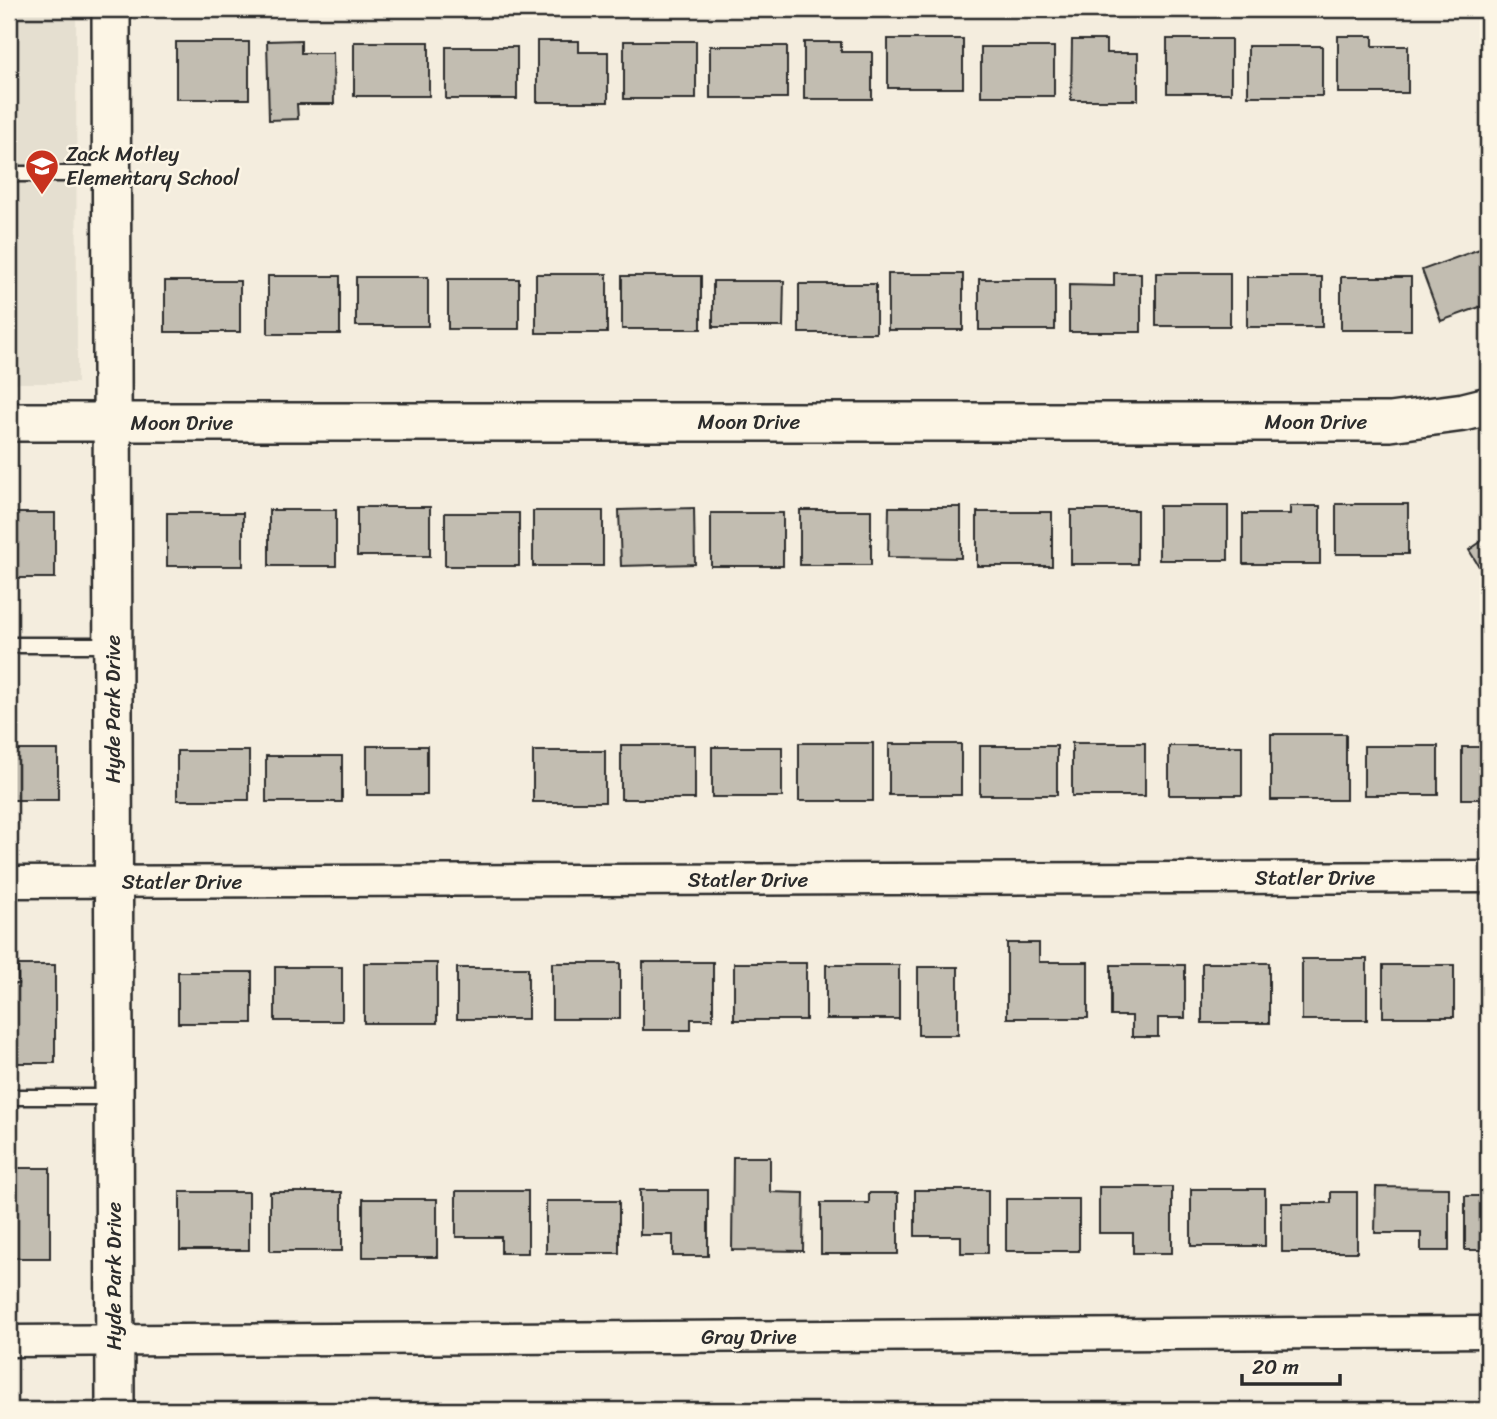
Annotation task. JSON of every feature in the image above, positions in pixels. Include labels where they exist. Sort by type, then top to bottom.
[{"type":"street","name":"Hyde Park Drive","points":[[111,9],[115,1410]]},
{"type":"street","name":"Moon Drive","points":[[9,422],[1391,422],[1488,406]]},
{"type":"street","name":"Statler Drive","points":[[9,883],[1488,877]]},
{"type":"street","name":"Gray Drive","points":[[9,1341],[1488,1332]]},
{"type":"lane","points":[[9,174],[112,174]]},
{"type":"lane","points":[[9,645],[113,645]]},
{"type":"lane","points":[[9,1097],[114,1097]]},
{"type":"shaded area","name":"Zack Motley Elementary School","points":[[9,9],[76,9],[77,383],[9,383]]},
{"type":"building","points":[[1338,36],[1373,36],[1373,46],[1408,46],[1408,93],[1338,93]]},
{"type":"building","points":[[888,39],[963,39],[963,88],[888,88]]},
{"type":"building","points":[[1167,39],[1231,39],[1231,93],[1167,93]]},
{"type":"building","points":[[301,40],[301,53],[333,53],[334,104],[297,104],[298,119],[269,120],[267,41]]},
{"type":"building","points":[[1072,40],[1106,40],[1106,53],[1138,53],[1138,100],[1071,100]]},
{"type":"building","points":[[537,41],[579,41],[579,52],[608,52],[608,102],[537,102]]},
{"type":"building","points":[[624,41],[696,41],[696,99],[624,99]]},
{"type":"building","points":[[176,42],[249,42],[249,99],[176,99]]},
{"type":"building","points":[[354,42],[429,42],[429,96],[354,96]]},
{"type":"building","points":[[804,42],[841,42],[841,52],[872,52],[872,99],[804,99]]},
{"type":"building","points":[[710,46],[787,46],[787,98],[710,98]]},
{"type":"building","points":[[1248,46],[1322,46],[1322,96],[1248,96]]},
{"type":"building","points":[[446,47],[517,47],[517,99],[446,99]]},
{"type":"building","points":[[981,47],[1054,47],[1054,96],[981,96]]},
{"type":"building","points":[[1488,246],[1488,304],[1441,321],[1422,270]]},
{"type":"building","points":[[1114,273],[1141,273],[1141,332],[1069,332],[1069,285],[1114,286]]},
{"type":"building","points":[[1156,273],[1230,273],[1230,326],[1156,326]]},
{"type":"building","points":[[536,274],[607,274],[607,333],[536,333]]},
{"type":"building","points":[[888,274],[963,274],[963,330],[888,330]]},
{"type":"building","points":[[268,276],[340,276],[340,334],[268,334]]},
{"type":"building","points":[[622,276],[701,276],[701,329],[622,329]]},
{"type":"building","points":[[356,277],[428,277],[428,326],[356,326]]},
{"type":"building","points":[[1247,277],[1322,277],[1322,327],[1247,327]]},
{"type":"building","points":[[1341,277],[1411,277],[1411,330],[1341,330]]},
{"type":"building","points":[[448,279],[519,279],[519,329],[448,329]]},
{"type":"building","points":[[979,279],[1055,279],[1055,330],[979,330]]},
{"type":"building","points":[[165,281],[240,281],[240,332],[165,332]]},
{"type":"building","points":[[713,281],[784,281],[783,327],[713,327]]},
{"type":"building","points":[[799,284],[876,284],[876,333],[799,333]]},
{"type":"building","points":[[1336,504],[1408,504],[1408,554],[1336,554]]},
{"type":"building","points":[[1159,506],[1228,506],[1228,560],[1159,560]]},
{"type":"building","points":[[1290,506],[1320,506],[1320,564],[1243,564],[1243,514],[1290,514]]},
{"type":"building","points":[[357,507],[430,507],[430,556],[357,556]]},
{"type":"building","points":[[889,507],[961,507],[961,558],[888,557]]},
{"type":"building","points":[[694,508],[695,564],[621,566],[619,510]]},
{"type":"building","points":[[269,510],[336,510],[336,566],[269,566]]},
{"type":"building","points":[[800,510],[871,510],[871,565],[800,565]]},
{"type":"building","points":[[1071,510],[1137,510],[1137,564],[1071,564]]},
{"type":"building","points":[[533,511],[603,511],[603,566],[533,566]]},
{"type":"building","points":[[977,512],[1052,512],[1052,566],[977,566]]},
{"type":"building","points":[[9,513],[55,513],[55,578],[9,578]]},
{"type":"building","points":[[167,513],[243,513],[243,566],[167,566]]},
{"type":"building","points":[[445,513],[519,513],[519,566],[445,566]]},
{"type":"building","points":[[711,513],[783,513],[783,566],[711,566]]},
{"type":"building","points":[[1488,537],[1488,581],[1469,550]]},
{"type":"building","points":[[1271,734],[1346,734],[1346,800],[1271,800]]},
{"type":"building","points":[[799,743],[873,743],[873,801],[799,801]]},
{"type":"building","points":[[1072,743],[1145,743],[1145,796],[1072,796]]},
{"type":"building","points":[[889,744],[961,744],[961,795],[889,795]]},
{"type":"building","points":[[621,745],[695,745],[695,799],[621,799]]},
{"type":"building","points":[[367,746],[427,746],[427,795],[367,795]]},
{"type":"building","points":[[980,746],[1057,746],[1057,795],[980,795]]},
{"type":"building","points":[[1169,746],[1242,746],[1242,795],[1169,795]]},
{"type":"building","points":[[1364,746],[1438,746],[1438,795],[1364,795]]},
{"type":"building","points":[[712,747],[782,747],[782,797],[712,797]]},
{"type":"building","points":[[1462,747],[1488,747],[1488,799],[1462,799]]},
{"type":"building","points":[[9,750],[58,750],[58,800],[9,800]]},
{"type":"building","points":[[177,751],[249,751],[249,800],[177,800]]},
{"type":"building","points":[[533,751],[605,751],[605,802],[533,802]]},
{"type":"building","points":[[266,756],[342,756],[342,802],[266,802]]},
{"type":"building","points":[[1007,943],[1039,943],[1039,962],[1088,962],[1088,1018],[1007,1018]]},
{"type":"building","points":[[1302,959],[1367,959],[1367,1020],[1302,1020]]},
{"type":"building","points":[[643,962],[713,962],[713,1019],[691,1019],[691,1030],[643,1030]]},
{"type":"building","points":[[1482,962],[1488,962],[1488,1016],[1482,1016]]},
{"type":"building","points":[[364,963],[437,963],[437,1023],[364,1023]]},
{"type":"building","points":[[552,963],[620,963],[620,1019],[552,1019]]},
{"type":"building","points":[[734,963],[806,963],[806,1020],[734,1020]]},
{"type":"building","points":[[1202,963],[1269,963],[1269,1023],[1202,1023]]},
{"type":"building","points":[[18,965],[55,965],[55,1063],[9,1063],[9,984],[18,984]]},
{"type":"building","points":[[826,965],[899,965],[899,1019],[826,1019]]},
{"type":"building","points":[[1111,965],[1185,965],[1185,1018],[1158,1018],[1158,1037],[1132,1037],[1132,1016],[1111,1016]]},
{"type":"building","points":[[1383,965],[1454,965],[1454,1017],[1383,1017]]},
{"type":"building","points":[[275,967],[342,967],[342,1021],[275,1021]]},
{"type":"building","points":[[918,967],[958,967],[958,1035],[918,1035]]},
{"type":"building","points":[[457,968],[528,968],[528,1019],[457,1019]]},
{"type":"building","points":[[178,972],[252,972],[252,1023],[178,1023]]},
{"type":"building","points":[[733,1157],[770,1157],[770,1192],[804,1193],[803,1251],[732,1250]]},
{"type":"building","points":[[9,1168],[50,1168],[50,1258],[13,1258],[13,1223],[9,1223]]},
{"type":"building","points":[[1099,1187],[1172,1187],[1172,1253],[1133,1253],[1133,1233],[1099,1233]]},
{"type":"building","points":[[1376,1187],[1449,1188],[1449,1251],[1421,1251],[1421,1233],[1375,1233]]},
{"type":"building","points":[[1191,1189],[1265,1189],[1265,1246],[1191,1246]]},
{"type":"building","points":[[640,1190],[708,1190],[708,1256],[673,1256],[673,1235],[640,1235]]},
{"type":"building","points":[[915,1190],[988,1190],[988,1253],[961,1253],[961,1236],[915,1236]]},
{"type":"building","points":[[456,1191],[528,1191],[528,1253],[501,1253],[501,1237],[456,1237]]},
{"type":"building","points":[[180,1192],[249,1192],[249,1250],[180,1250]]},
{"type":"building","points":[[270,1192],[342,1192],[342,1251],[270,1251]]},
{"type":"building","points":[[1331,1192],[1357,1192],[1357,1252],[1282,1252],[1282,1203],[1331,1203]]},
{"type":"building","points":[[869,1193],[898,1193],[898,1254],[821,1254],[821,1203],[869,1203]]},
{"type":"building","points":[[1465,1196],[1488,1196],[1488,1250],[1465,1250]]},
{"type":"building","points":[[363,1199],[437,1199],[437,1257],[363,1257]]},
{"type":"building","points":[[1006,1199],[1079,1199],[1079,1251],[1006,1251]]},
{"type":"building","points":[[546,1201],[619,1201],[619,1253],[546,1253]]},
{"type":"place","name":"Zack Motley Elementary School","points":[[42,196]]}]
